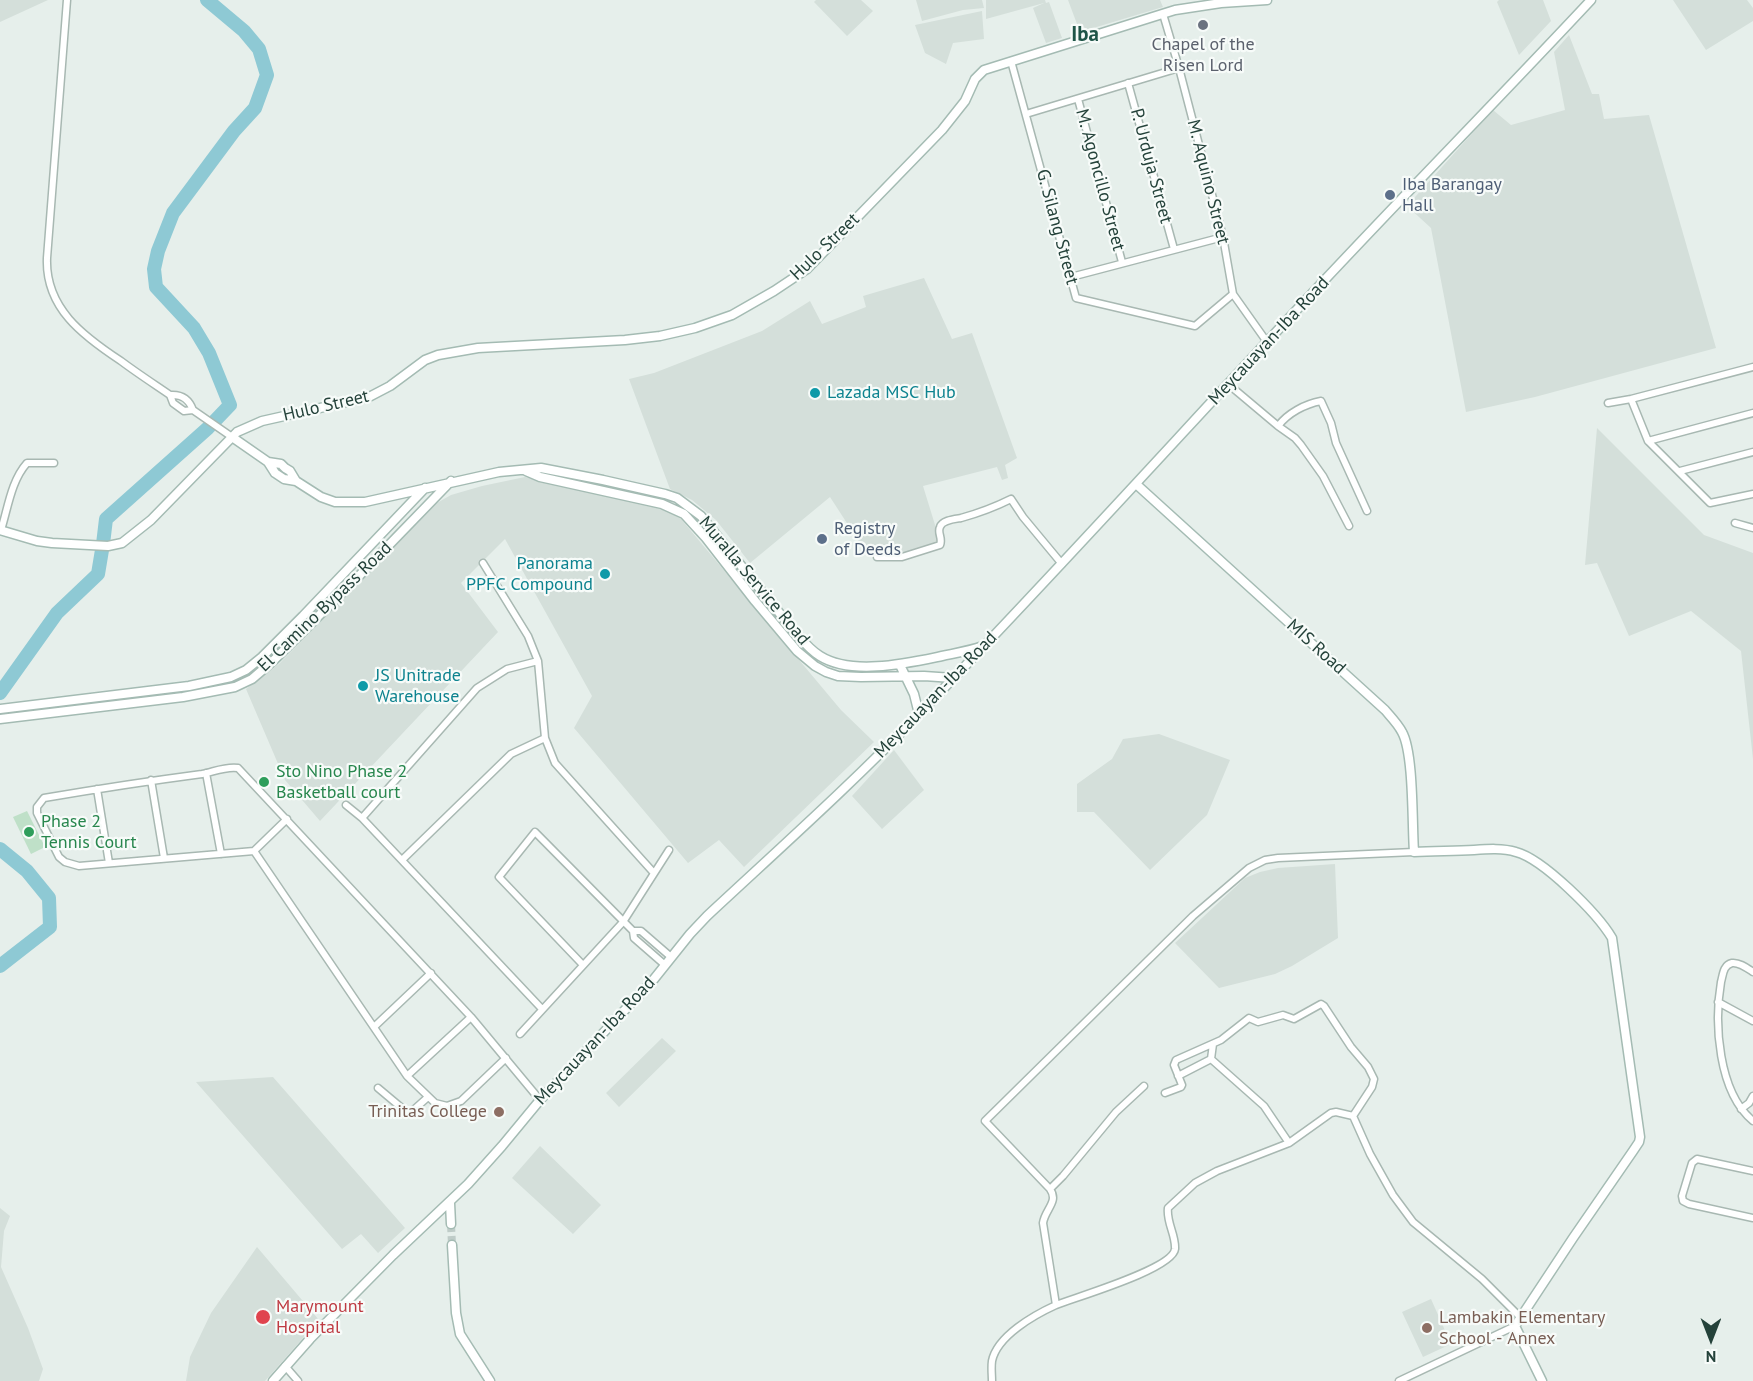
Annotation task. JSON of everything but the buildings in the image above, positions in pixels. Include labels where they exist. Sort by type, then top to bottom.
[{"type":"street","points":[[67,0],[46,268],[49,281],[59,306],[90,341],[170,395],[179,395],[190,402],[193,410],[232,437]]},
{"type":"street","name":"Hulo Street","points":[[1,530],[52,543],[108,546],[122,543],[151,520],[243,428],[262,421],[375,394],[390,386],[425,360],[438,355],[478,348],[660,336],[695,328],[732,315],[807,269],[942,130],[965,101],[979,74],[990,67],[1162,14],[1195,7],[1267,0]]},
{"type":"street","name":"Meycauayan-Iba Road","points":[[273,1381],[393,1255],[450,1203],[707,916],[840,792],[919,714],[1591,0]]},
{"type":"street","name":"M. Aquino Street","points":[[1162,14],[1179,68],[1223,237],[1233,294],[1267,342]]},
{"type":"street","name":"G. Silang Street","points":[[1011,61],[1076,298],[1195,326],[1233,294]]},
{"type":"street","points":[[1026,114],[1179,68]]},
{"type":"street","name":"P. Urduja Street","points":[[1128,83],[1174,249]]},
{"type":"street","name":"M. Agoncillo Street","points":[[1078,99],[1122,262]]},
{"type":"street","points":[[1071,277],[1223,237]]},
{"type":"street","points":[[1608,403],[1753,367]]},
{"type":"street","points":[[1228,384],[1301,445],[1323,476],[1349,526]]},
{"type":"street","points":[[170,395],[173,403],[184,411],[193,410]]},
{"type":"street","points":[[1631,399],[1648,441],[1710,503],[1753,494]]},
{"type":"street","points":[[1278,426],[1290,414],[1321,400],[1331,423],[1336,443],[1367,511]]},
{"type":"street","points":[[1648,441],[1753,413]]},
{"type":"street","name":"Muralla Service Road","points":[[232,437],[268,462],[275,473],[284,479],[296,482],[321,497],[335,502],[365,502],[451,481],[499,472],[541,468],[665,494],[676,498],[701,516],[794,631],[808,647],[820,656],[841,664],[900,665],[970,650],[986,644]]},
{"type":"street","points":[[1680,471],[1753,452]]},
{"type":"street","points":[[1,530],[16,480],[23,468],[27,463],[54,463]]},
{"type":"street","name":"Muralla Service Road","points":[[523,470],[540,477],[662,504],[684,514],[797,651],[815,666],[838,676],[953,678]]},
{"type":"street","name":"El Camino Bypass Road","points":[[0,719],[183,697],[235,687],[252,679],[311,624],[451,481]]},
{"type":"street","name":"MIS Road","points":[[1136,484],[1394,720],[1403,734],[1408,750],[1414,852]]},
{"type":"street","name":"El Camino Bypass Road","points":[[0,709],[189,686],[231,677],[246,670],[303,616],[425,488]]},
{"type":"street","points":[[396,495],[402,512]]},
{"type":"street","points":[[877,557],[902,557],[940,545],[942,540],[939,528],[941,524],[988,510],[1011,499],[1062,564]]},
{"type":"street","points":[[392,523],[402,532]]},
{"type":"street","points":[[1735,523],[1753,528]]},
{"type":"street","points":[[483,562],[528,636],[538,661],[545,738],[555,764],[654,872]]},
{"type":"street","points":[[303,616],[311,624]]},
{"type":"street","points":[[362,818],[477,687],[507,669],[538,661]]},
{"type":"street","points":[[900,665],[914,694],[919,714]]},
{"type":"street","points":[[246,670],[252,679]]},
{"type":"street","points":[[402,860],[511,754],[545,738]]},
{"type":"street","points":[[287,819],[254,851],[79,866],[65,862],[59,857],[37,813],[37,807],[44,798],[238,768],[287,819],[471,1017],[540,1100]]},
{"type":"street","points":[[206,773],[221,854]]},
{"type":"street","points":[[151,780],[164,858]]},
{"type":"street","points":[[97,789],[109,863]]},
{"type":"street","points":[[346,805],[362,818],[542,1009]]},
{"type":"street","points":[[583,965],[499,877],[536,832],[633,931],[634,938],[665,965]]},
{"type":"street","points":[[1056,1305],[1043,1222],[1054,1200],[1053,1193],[985,1121],[1193,916],[1249,868],[1265,860],[1499,849],[1516,852],[1538,862],[1602,923],[1612,938],[1639,1142],[1515,1326],[1400,1381]]},
{"type":"street","points":[[520,1034],[623,922],[669,850]]},
{"type":"street","points":[[254,851],[407,1076],[435,1103],[447,1106],[461,1101],[506,1058]]},
{"type":"street","points":[[633,931],[640,931],[671,957]]},
{"type":"street","points":[[647,950],[654,942]]},
{"type":"street","points":[[1753,972],[1737,963],[1726,966],[1718,1002],[1717,1030],[1730,1085],[1741,1109],[1753,1121]]},
{"type":"street","points":[[374,1027],[431,974]]},
{"type":"street","points":[[1718,1002],[1753,1021]]},
{"type":"street","points":[[1165,1094],[1182,1085],[1174,1065],[1176,1060],[1221,1040],[1249,1018],[1258,1022],[1283,1015],[1294,1018],[1320,1004],[1324,1006],[1351,1047],[1368,1067],[1374,1079],[1372,1087],[1353,1116]]},
{"type":"street","points":[[407,1076],[471,1017]]},
{"type":"street","points":[[1211,1059],[1213,1044]]},
{"type":"street","points":[[1178,1076],[1211,1059]]},
{"type":"street","points":[[1211,1059],[1264,1106],[1289,1143]]},
{"type":"street","points":[[1050,1190],[1116,1112],[1144,1086]]},
{"type":"street","points":[[378,1088],[409,1114],[428,1097]]},
{"type":"street","points":[[1741,1109],[1749,1103],[1753,1096]]},
{"type":"street","points":[[992,1381],[992,1362],[1000,1344],[1034,1315],[1149,1271],[1168,1261],[1173,1255],[1175,1246],[1168,1218],[1168,1208],[1195,1184],[1217,1171],[1289,1143],[1331,1113],[1353,1116]]},
{"type":"street","points":[[1353,1116],[1370,1154],[1393,1195],[1413,1222],[1482,1279],[1521,1318]]},
{"type":"street","points":[[1753,1171],[1697,1159],[1692,1163],[1682,1196],[1683,1201],[1689,1204],[1753,1218]]},
{"type":"street","points":[[450,1203],[451,1224]]},
{"type":"street","points":[[452,1245],[456,1313],[460,1334],[490,1381]]},
{"type":"street","points":[[1515,1326],[1542,1381]]},
{"type":"street","points":[[285,1366],[298,1381]]},
{"type":"shaded area","points":[[0,0],[48,0],[0,22]]},
{"type":"shaded area","points":[[816,0],[861,0],[873,11],[847,36],[814,2]]},
{"type":"shaded area","points":[[916,0],[982,0],[984,8],[963,10],[922,21]]},
{"type":"shaded area","points":[[986,0],[1045,0],[1046,3],[1049,2],[1062,38],[1046,43],[1033,8],[1044,3],[986,19]]},
{"type":"shaded area","points":[[1068,0],[1160,0],[1163,7],[1080,32]]},
{"type":"shaded area","points":[[1499,0],[1543,0],[1551,21],[1519,55],[1497,2]]},
{"type":"shaded area","points":[[1673,0],[1747,0],[1753,8],[1753,21],[1706,50]]},
{"type":"shaded area","points":[[982,11],[984,39],[953,43],[946,64],[925,53],[915,25]]},
{"type":"shaded area","points":[[1569,35],[1592,94],[1599,94],[1604,119],[1649,115],[1716,348],[1535,397],[1466,412],[1431,228],[1407,206],[1493,110],[1511,125],[1565,110],[1554,52]]},
{"type":"shaded area","points":[[924,278],[952,339],[972,333],[1017,458],[1005,465],[1008,478],[1002,480],[997,467],[923,486],[940,541],[900,556],[867,554],[830,497],[750,563],[716,520],[692,500],[670,489],[629,379],[654,373],[762,331],[810,301],[822,324],[866,307],[863,296]]},
{"type":"shaded area","points":[[1597,428],[1704,535],[1753,553],[1753,759],[1741,651],[1691,611],[1629,636],[1597,563],[1585,565]]},
{"type":"shaded area","points":[[525,477],[654,507],[670,512],[681,519],[841,710],[874,742],[744,867],[719,840],[688,863],[574,728],[592,696],[505,539],[461,583],[498,632],[320,821],[285,780],[246,689],[279,664],[435,504],[451,495]]},
{"type":"shaded area","points":[[1159,734],[1230,760],[1207,815],[1150,870],[1094,812],[1077,812],[1077,784],[1112,759],[1123,739]]},
{"type":"shaded area","points":[[894,750],[924,790],[882,829],[852,796]]},
{"type":"shaded area","points":[[1335,864],[1338,938],[1292,966],[1275,974],[1219,988],[1175,943],[1245,878],[1278,868]]},
{"type":"shaded area","points":[[662,1038],[676,1051],[619,1107],[606,1093]]},
{"type":"shaded area","points":[[273,1077],[405,1228],[378,1253],[361,1234],[342,1249],[196,1082]]},
{"type":"shaded area","points":[[540,1146],[601,1205],[573,1234],[512,1178]]},
{"type":"shaded area","points":[[0,1208],[10,1216],[4,1231],[1,1267],[43,1369],[39,1381],[0,1381]]},
{"type":"shaded area","name":"Marymount Hospital","points":[[257,1247],[319,1320],[265,1381],[186,1381],[190,1357],[211,1313]]},
{"type":"shaded area","name":"Lambakin Elementary School - Annex","points":[[1431,1299],[1451,1344],[1423,1357],[1402,1312]]},
{"type":"green space","name":"Phase 2 Tennis Court","points":[[27,811],[45,847],[31,854],[13,817]]},
{"type":"waterway","points":[[103,544],[106,519],[208,428],[230,405],[209,353],[194,328],[156,287],[154,269],[158,251],[173,213],[234,131],[255,108],[267,75],[259,49],[244,31],[207,0]]},
{"type":"waterway","points":[[0,693],[57,613],[98,574],[102,550]]},
{"type":"waterway","points":[[0,849],[27,871],[49,898],[50,927],[0,966]]},
{"type":"tunnel","points":[[451,1224],[452,1245]]},
{"type":"place","name":"Chapel of the Risen Lord","points":[[1203,25]]},
{"type":"place","name":"Iba Barangay Hall","points":[[1390,195]]},
{"type":"place","name":"Lazada MSC Hub","points":[[815,393]]},
{"type":"place","name":"Registry of Deeds","points":[[822,539]]},
{"type":"place","name":"Panorama PPFC Compound","points":[[605,574]]},
{"type":"place","name":"JS Unitrade Warehouse","points":[[363,686]]},
{"type":"place","name":"Sto Nino Phase 2 Basketball court","points":[[264,782]]},
{"type":"place","name":"Phase 2 Tennis Court","points":[[29,832]]},
{"type":"place","name":"Trinitas College","points":[[499,1112]]},
{"type":"place","name":"Marymount Hospital","points":[[263,1317]]},
{"type":"place","name":"Lambakin Elementary School - Annex","points":[[1427,1328]]},
{"type":"district","name":"Iba","points":[[1085,35]]}]
